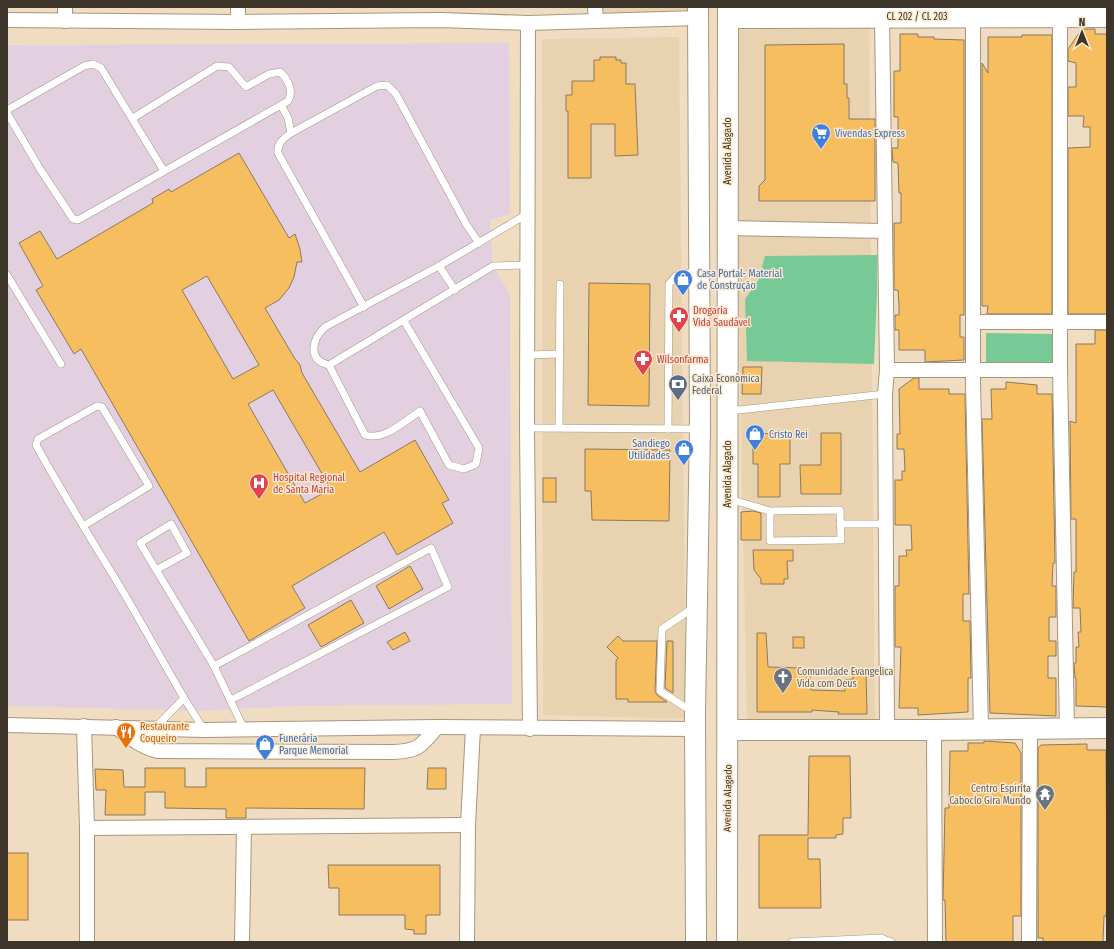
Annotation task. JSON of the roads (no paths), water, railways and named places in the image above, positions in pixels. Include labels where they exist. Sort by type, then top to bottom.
[{"type":"main road","name":"CL 202 / CL 203","points":[[728,13],[882,16],[936,12],[973,16],[1025,12],[1060,16],[1107,17]]},
{"type":"main road","points":[[696,942],[695,721],[700,429],[698,271],[698,13]]},
{"type":"main road","name":"Avenida Alagado","points":[[727,942],[728,730],[726,676],[726,411],[728,13]]},
{"type":"main road","points":[[698,486],[727,499]]},
{"type":"main road","points":[[697,602],[712,593],[722,599],[721,655],[726,676]]},
{"type":"main road","points":[[728,730],[1107,728]]},
{"type":"street","points":[[238,7],[238,22]]},
{"type":"street","points":[[7,20],[65,14],[238,22],[440,14],[528,23],[595,14],[698,13]]},
{"type":"street","points":[[882,16],[887,370],[887,730]]},
{"type":"street","points":[[973,16],[973,371],[981,729]]},
{"type":"street","points":[[1060,16],[1060,370],[1067,728]]},
{"type":"street","points":[[528,23],[529,213],[527,264],[527,428],[530,729]]},
{"type":"street","points":[[727,228],[885,232]]},
{"type":"street","points":[[973,322],[1107,322]]},
{"type":"street","points":[[887,370],[1060,370]]},
{"type":"street","points":[[7,725],[204,730],[437,727],[530,729],[695,721]]},
{"type":"street","points":[[84,726],[87,828],[87,942]]},
{"type":"street","points":[[116,727],[138,744],[158,751],[385,752],[408,752],[420,747],[437,727]]},
{"type":"street","points":[[467,942],[468,825],[472,728]]},
{"type":"street","points":[[1029,942],[1030,729]]},
{"type":"street","points":[[934,730],[935,942]]},
{"type":"street","points":[[87,828],[244,828],[468,825]]},
{"type":"street","points":[[242,942],[244,828]]},
{"type":"lane","points":[[7,110],[84,66],[93,64],[101,68],[133,118],[164,171]]},
{"type":"lane","points":[[7,113],[40,169],[73,219],[82,219],[288,101],[291,90],[284,76],[280,72],[269,74],[246,87],[229,67],[217,66],[133,118]]},
{"type":"lane","points":[[364,307],[278,153],[277,148],[281,141],[291,133],[377,86],[387,85],[396,94],[466,224],[479,243]]},
{"type":"lane","points":[[281,105],[288,118],[291,133]]},
{"type":"lane","points":[[527,264],[493,266],[329,365],[323,364],[315,354],[313,346],[318,334],[325,327],[439,266],[529,213]]},
{"type":"lane","points":[[439,266],[455,290]]},
{"type":"lane","points":[[668,429],[669,284],[676,276],[698,271]]},
{"type":"lane","points":[[7,275],[61,364]]},
{"type":"lane","points":[[559,427],[560,284]]},
{"type":"lane","points":[[329,365],[365,435],[371,437],[380,436],[420,411],[450,465],[464,469],[476,464],[479,448],[404,321]]},
{"type":"lane","points":[[527,355],[560,354]]},
{"type":"lane","points":[[726,411],[886,394]]},
{"type":"lane","points":[[83,526],[149,486],[102,407],[98,406],[38,439],[36,445],[83,526],[125,595],[184,698],[204,730]]},
{"type":"lane","points":[[527,428],[700,429]]},
{"type":"lane","points":[[727,499],[770,511],[840,510],[841,540],[770,541],[770,511]]},
{"type":"lane","points":[[156,570],[187,553],[172,524],[140,543],[156,570],[214,666],[244,729]]},
{"type":"lane","points":[[840,524],[886,524]]},
{"type":"lane","points":[[214,666],[431,548],[448,587],[231,700]]},
{"type":"lane","points":[[695,721],[660,691],[662,629],[697,602]]},
{"type":"lane","points":[[155,728],[184,698]]},
{"type":"lane","points":[[792,942],[881,938],[891,942]]},
{"type":"place","name":"Vivendas Express","points":[[821,150]]},
{"type":"place","name":"Casa Portal- Material de Construção","points":[[683,296]]},
{"type":"place","name":"Drogaria Vida Saudável","points":[[679,333]]},
{"type":"place","name":"Wilsonfarma","points":[[643,376]]},
{"type":"place","name":"Caixa Econômica Federal","points":[[678,401]]},
{"type":"place","name":"Cristo Rei","points":[[755,451]]},
{"type":"place","name":"Sandiego Utilidades","points":[[684,466]]},
{"type":"place","name":"Hospital Regional de Santa Maria","points":[[259,500]]},
{"type":"place","name":"Comunidade Evangelica Vida com Deus","points":[[783,694]]},
{"type":"place","name":"Restaurante Coqueiro","points":[[126,749]]},
{"type":"place","name":"Funerária Parque Memorial","points":[[265,761]]},
{"type":"place","name":"Centro Espírita Caboclo Gira Mundo","points":[[1045,811]]}]
